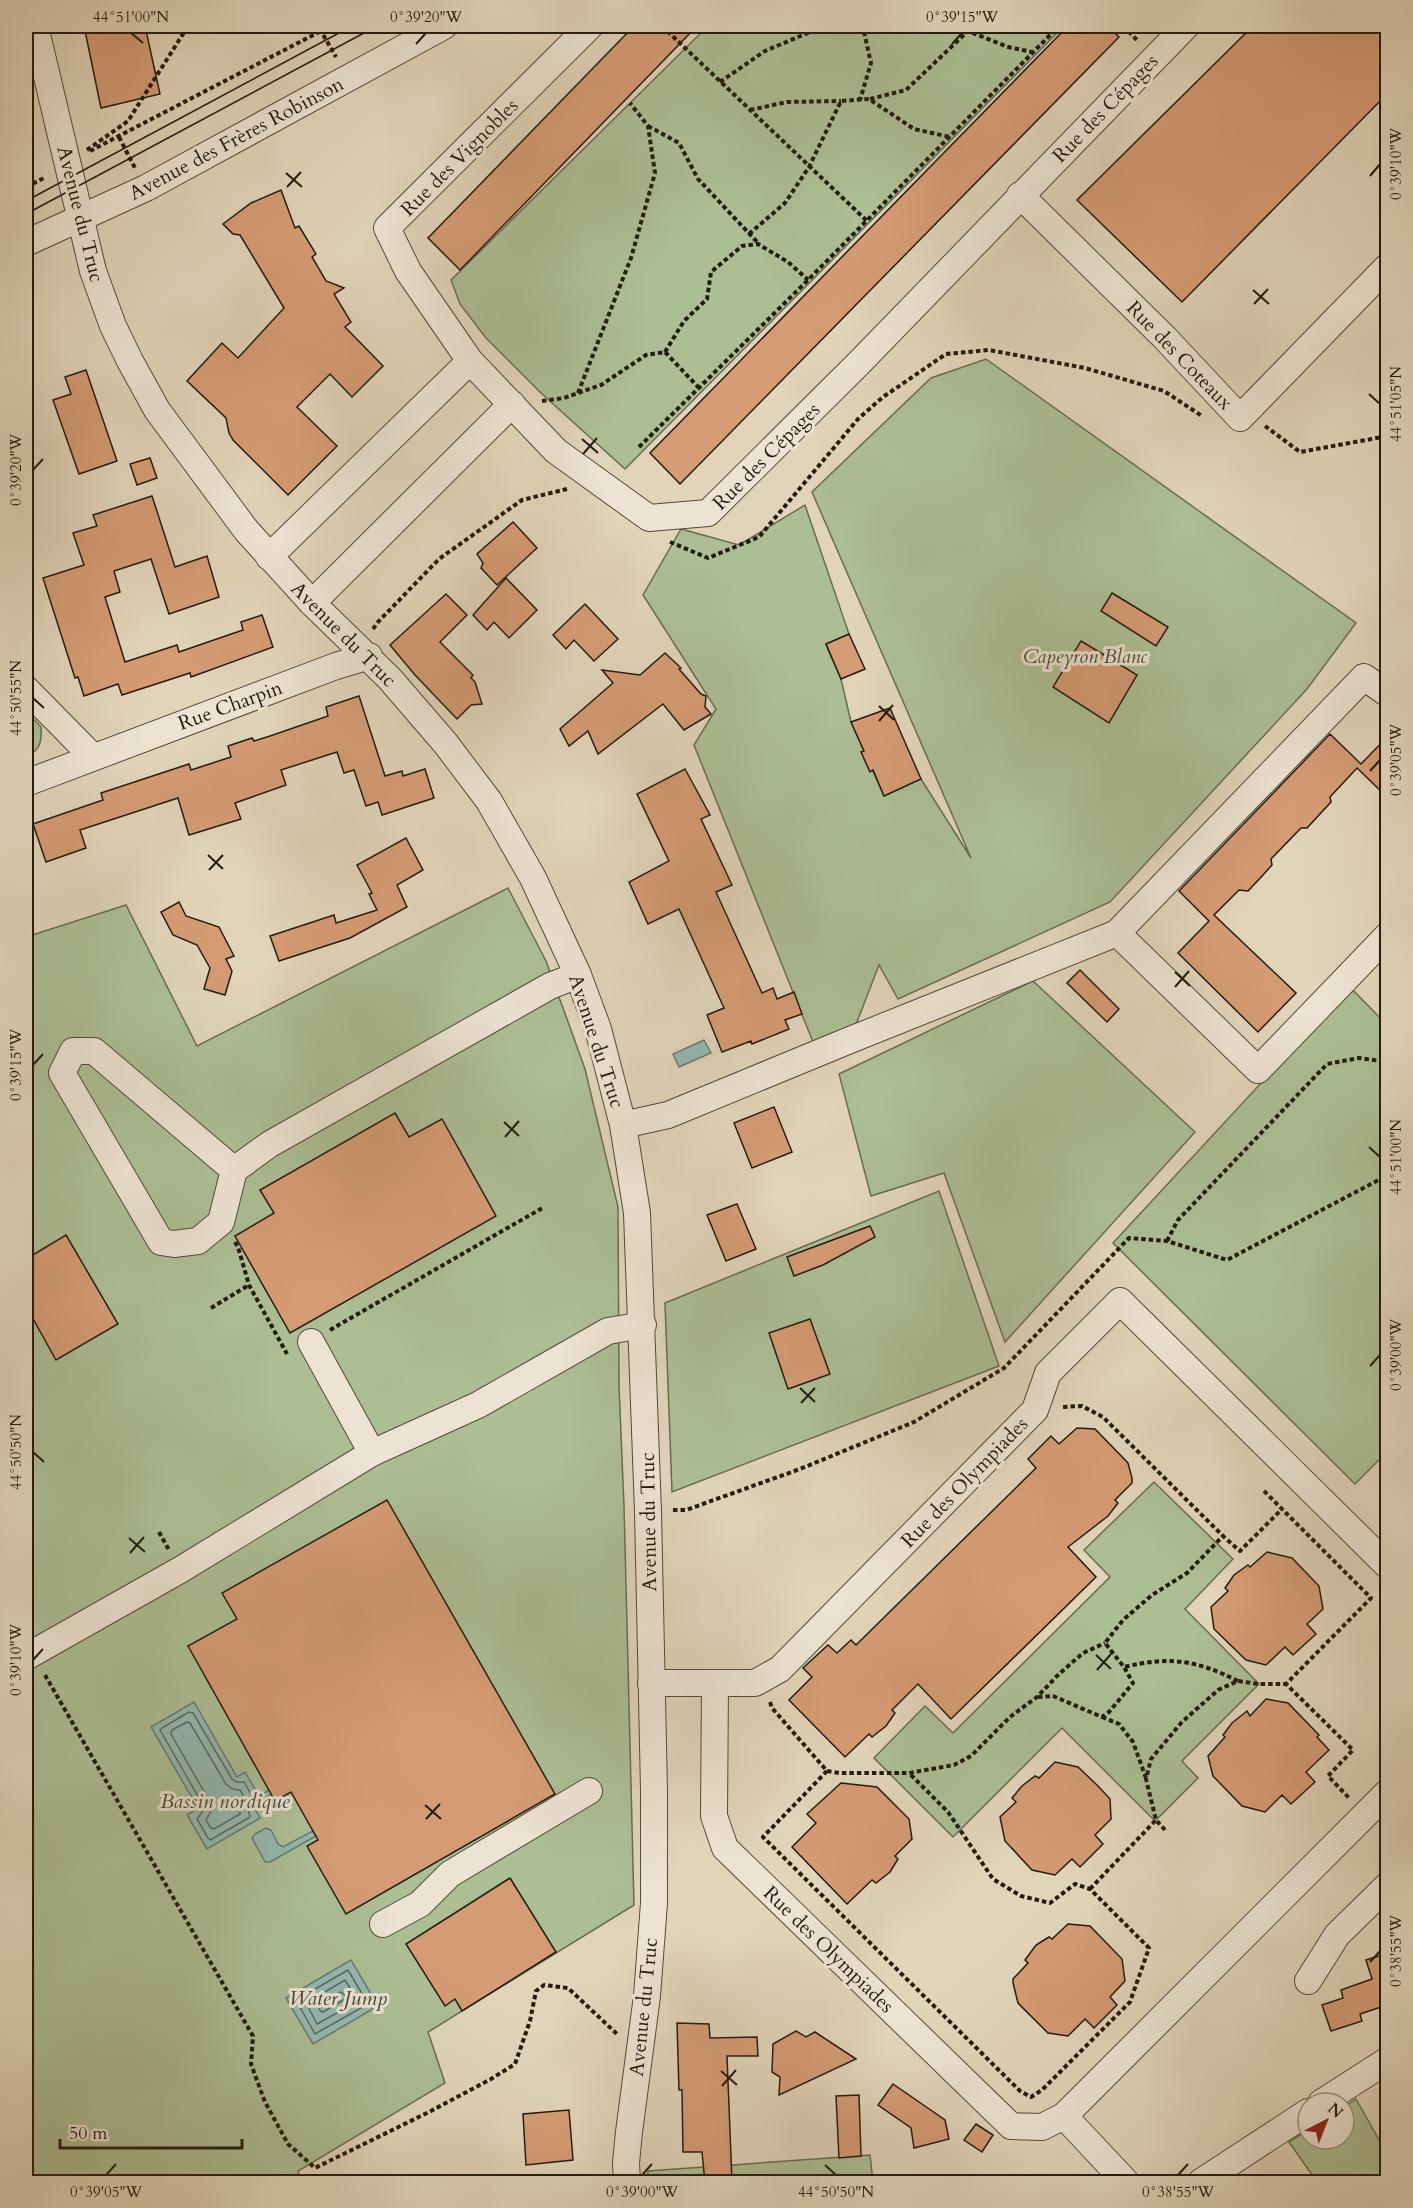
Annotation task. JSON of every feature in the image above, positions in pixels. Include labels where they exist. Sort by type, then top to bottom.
[{"type":"street","name":"Avenue du Truc","points":[[35,26],[93,271],[113,326],[129,361],[158,410],[246,530],[312,603],[370,644],[489,801],[533,878],[578,975],[598,1029],[624,1125],[637,1213],[648,1512],[654,1903],[629,2132],[627,2182]]},
{"type":"street","name":"Avenue des Frères Robinson","points":[[26,243],[146,188],[444,26]]},
{"type":"street","name":"Rue des Vignobles","points":[[512,404],[470,361],[408,271],[387,228],[590,26]]},
{"type":"street","name":"Rue des Cépages","points":[[512,404],[556,452],[649,518],[708,513],[867,354],[1186,26]]},
{"type":"street","name":"Rue des Coteaux","points":[[1020,195],[1165,338],[1240,418],[1388,266]]},
{"type":"street","points":[[269,557],[470,361]]},
{"type":"street","points":[[312,603],[512,404]]},
{"type":"street","name":"Rue Charpin","points":[[26,783],[92,756],[336,666],[370,644]]},
{"type":"street","points":[[624,1125],[668,1115],[1117,933],[1364,677],[1388,694]]},
{"type":"street","points":[[26,689],[92,756]]},
{"type":"street","points":[[1117,933],[1258,1070],[1388,935]]},
{"type":"street","points":[[234,1170],[94,1051],[73,1051],[62,1073],[161,1242],[174,1244],[198,1241],[221,1222],[234,1170],[270,1144],[550,986],[578,975]]},
{"type":"street","name":"Rue des Olympiades","points":[[651,1683],[755,1683],[780,1669],[1035,1410],[1048,1373],[1120,1301],[1388,1566]]},
{"type":"street","points":[[29,1655],[180,1570],[372,1453],[478,1405],[608,1331],[642,1326]]},
{"type":"street","points":[[311,1341],[372,1453]]},
{"type":"street","name":"Rue des Olympiades","points":[[715,1684],[714,1816],[725,1848],[1011,2126],[1042,2127],[1064,2116],[1388,1792]]},
{"type":"street","points":[[383,1924],[420,1904],[450,1874],[589,1791]]},
{"type":"street","points":[[1308,1982],[1337,1935],[1388,1885]]},
{"type":"street","points":[[1340,2091],[1388,2060]]},
{"type":"street","points":[[1064,2116],[1126,2182]]},
{"type":"street","points":[[1201,2182],[1296,2120]]},
{"type":"path","points":[[188,26],[128,121],[80,156],[319,32],[313,26]]},
{"type":"path","points":[[662,26],[867,221]]},
{"type":"path","points":[[720,82],[765,51],[810,32],[818,26]]},
{"type":"path","points":[[859,26],[864,32],[871,63],[860,100]]},
{"type":"path","points":[[962,26],[968,31],[1008,47],[1033,52]]},
{"type":"path","points":[[639,447],[1059,26]]},
{"type":"path","points":[[749,110],[787,102],[869,99],[906,90],[968,31]]},
{"type":"path","points":[[869,99],[914,129],[950,137]]},
{"type":"path","points":[[749,234],[785,203],[809,167],[841,101]]},
{"type":"path","points":[[630,103],[648,126],[680,143],[698,179],[758,244],[788,262],[808,280]]},
{"type":"path","points":[[578,393],[632,258],[655,173],[648,126]]},
{"type":"path","points":[[26,187],[47,177],[49,168],[67,160]]},
{"type":"path","points":[[512,404],[564,398],[601,385],[646,356],[665,352],[684,321],[707,299],[711,272],[742,246],[758,244]]},
{"type":"path","points":[[667,541],[708,558],[759,537],[858,419],[883,397],[946,354],[989,350],[1085,368],[1164,390],[1209,421]]},
{"type":"path","points":[[665,352],[699,388]]},
{"type":"path","points":[[1261,423],[1300,452],[1388,436]]},
{"type":"path","points":[[370,644],[378,622],[439,559],[522,500],[578,487]]},
{"type":"path","points":[[1167,1241],[1178,1220],[1327,1064],[1359,1058],[1388,1062]]},
{"type":"path","points":[[648,1512],[686,1510],[801,1469],[914,1422],[1004,1368],[1129,1238],[1167,1241],[1227,1260],[1388,1175]]},
{"type":"path","points":[[221,1222],[238,1247],[249,1286],[288,1354],[544,1207]]},
{"type":"path","points":[[211,1308],[249,1286]]},
{"type":"path","points":[[1053,1407],[1082,1406],[1104,1417],[1240,1551],[1282,1509]]},
{"type":"path","points":[[1264,1491],[1371,1598],[1286,1684]]},
{"type":"path","points":[[755,1683],[766,1694],[772,1708],[827,1771],[909,1773],[954,1765],[971,1756],[1010,1717],[1037,1697],[1083,1653],[1105,1643],[1123,1620],[1152,1595],[1187,1573],[1223,1536]]},
{"type":"path","points":[[1102,1717],[1109,1712],[1133,1683],[1124,1667],[1105,1643]]},
{"type":"path","points":[[29,1655],[253,2036],[251,2064],[265,2102],[288,2144],[315,2168],[429,2112],[515,2064],[530,2021],[536,1991],[544,1985],[568,1988],[617,2034],[641,2038]]},
{"type":"path","points":[[1124,1667],[1160,1660],[1190,1662],[1217,1670],[1238,1681],[1286,1684],[1353,1750],[1328,1776],[1366,1814]]},
{"type":"path","points":[[1146,1779],[1151,1759],[1181,1723],[1218,1690],[1238,1681]]},
{"type":"path","points":[[1037,1697],[1053,1696],[1119,1724],[1133,1742],[1146,1779],[1156,1820],[1166,1830]]},
{"type":"path","points":[[827,1771],[763,1837],[1012,2083],[1030,2097],[1042,2090],[1130,2002],[1149,1948],[1090,1889],[1075,1884],[1050,1903],[1021,1896],[993,1879],[948,1812],[909,1773]]},
{"type":"path","points":[[1090,1889],[1156,1820]]},
{"type":"green space","points":[[708,26],[1064,26],[625,469],[541,393],[486,338],[460,304],[451,280]]},
{"type":"green space","name":"Capeyron Blanc","points":[[986,359],[1356,623],[1307,689],[1110,902],[898,999],[879,965],[850,1040],[815,1047],[694,745],[716,709],[643,595],[681,529],[739,545],[805,505],[849,634],[826,645],[841,679],[851,722],[884,796],[921,779],[971,858],[812,492],[931,378]]},
{"type":"green space","points":[[26,711],[41,727],[41,732],[37,749],[26,756]]},
{"type":"green space","points":[[508,888],[546,961],[585,1069],[618,1207],[619,1386],[634,1905],[428,2032],[445,2083],[298,2171],[301,2182],[26,2182],[26,937],[126,905],[197,1046]]},
{"type":"green space","points":[[1033,981],[1195,1132],[1005,1342],[944,1173],[871,1196],[839,1074]]},
{"type":"green space","points":[[1350,987],[1387,1025],[1387,1452],[1355,1484],[1113,1243]]},
{"type":"green space","points":[[939,1191],[999,1366],[672,1492],[665,1303]]},
{"type":"green space","points":[[1154,1482],[1233,1559],[1185,1609],[1259,1684],[1182,1761],[1198,1778],[1155,1821],[1062,1728],[953,1837],[874,1758],[925,1706],[953,1733],[1110,1577],[1084,1550]]},
{"type":"green space","points":[[1356,2099],[1387,2154],[1387,2182],[1317,2182],[1289,2142],[1296,2138],[1296,2151],[1356,2151]]},
{"type":"green space","points":[[870,2155],[873,2182],[751,2182],[750,2178],[705,2182],[646,2182],[648,2171]]},
{"type":"water","points":[[704,1040],[711,1053],[679,1067],[673,1054]]},
{"type":"water","name":"Bassin nordique","points":[[194,1702],[237,1777],[245,1772],[259,1796],[269,1790],[272,1794],[253,1805],[260,1818],[207,1849],[187,1815],[198,1808],[151,1727]]},
{"type":"water","points":[[266,1828],[271,1830],[278,1844],[283,1847],[313,1831],[316,1836],[270,1862],[265,1862],[252,1838]]},
{"type":"water","name":"Water Jump","points":[[351,1960],[378,2006],[313,2044],[286,1998]]},
{"type":"building","points":[[84,26],[145,26],[160,94],[101,108]]},
{"type":"building","points":[[634,26],[697,26],[460,270],[428,238]]},
{"type":"building","points":[[1068,26],[1108,26],[1119,37],[680,484],[650,453]]},
{"type":"building","points":[[1253,26],[1388,26],[1388,93],[1182,302],[1077,200]]},
{"type":"building","points":[[281,190],[295,228],[299,226],[316,254],[312,257],[326,281],[344,288],[334,294],[351,322],[345,327],[383,366],[352,397],[330,374],[297,407],[337,446],[288,495],[233,440],[226,418],[187,381],[222,343],[238,358],[284,308],[240,235],[233,234],[223,224],[251,203]]},
{"type":"building","points":[[86,370],[117,461],[79,474],[53,400],[71,394],[65,377]]},
{"type":"building","points":[[150,458],[157,478],[137,485],[130,464]]},
{"type":"building","points":[[152,496],[175,567],[207,556],[219,597],[169,614],[151,559],[114,571],[120,592],[105,597],[125,662],[177,645],[179,652],[243,630],[241,622],[262,615],[273,647],[191,677],[190,673],[122,695],[118,684],[84,696],[78,677],[75,678],[43,578],[84,565],[73,533],[97,526],[93,515]]},
{"type":"building","points":[[513,522],[537,548],[497,585],[481,568],[483,563],[477,554]]},
{"type":"building","points":[[506,578],[537,610],[509,638],[494,622],[487,630],[473,615]]},
{"type":"building","points":[[1112,593],[1168,627],[1156,646],[1101,611]]},
{"type":"building","points":[[446,594],[467,615],[440,642],[473,675],[471,678],[475,682],[482,704],[471,705],[457,719],[390,645]]},
{"type":"building","points":[[585,604],[618,639],[594,661],[574,640],[566,649],[553,635]]},
{"type":"building","points":[[849,634],[865,669],[841,679],[826,644]]},
{"type":"building","points":[[1081,641],[1137,675],[1109,723],[1053,687]]},
{"type":"building","points":[[665,653],[681,668],[679,669],[701,694],[706,696],[705,707],[711,714],[684,730],[663,704],[598,754],[588,731],[569,746],[560,729],[613,683],[602,670],[640,675]]},
{"type":"building","points":[[359,696],[385,776],[402,771],[403,776],[425,769],[434,798],[382,815],[378,802],[366,806],[354,770],[344,773],[337,752],[281,770],[286,785],[235,803],[241,819],[189,835],[178,798],[80,830],[86,848],[46,862],[33,824],[103,800],[101,793],[189,764],[191,770],[231,757],[228,746],[252,738],[254,741],[328,716],[326,707]]},
{"type":"building","points":[[890,708],[921,779],[884,796],[873,770],[870,772],[861,752],[864,751],[851,722]]},
{"type":"building","points":[[1330,734],[1361,764],[1388,736],[1388,798],[1357,768],[1330,797],[1331,802],[1307,828],[1301,828],[1271,859],[1272,865],[1248,891],[1239,890],[1214,915],[1296,993],[1258,1032],[1178,953],[1209,921],[1179,891]]},
{"type":"building","points":[[685,769],[710,815],[701,819],[732,885],[716,892],[762,993],[773,988],[777,999],[794,992],[802,1014],[785,1020],[789,1029],[752,1044],[751,1041],[722,1052],[707,1015],[724,1008],[679,909],[648,924],[629,882],[669,861],[637,794]]},
{"type":"building","points":[[406,838],[423,870],[397,885],[407,907],[350,938],[279,961],[270,936],[334,915],[336,923],[377,910],[369,894],[372,893],[357,865]]},
{"type":"building","points":[[179,902],[186,916],[219,927],[234,956],[226,959],[232,971],[225,995],[204,989],[210,968],[197,945],[173,935],[161,912]]},
{"type":"building","points":[[1080,970],[1119,1009],[1107,1022],[1067,983]]},
{"type":"building","points":[[774,1107],[792,1152],[752,1168],[734,1123]]},
{"type":"building","points":[[395,1113],[409,1137],[442,1119],[496,1216],[290,1333],[235,1236],[274,1213],[260,1190]]},
{"type":"building","points":[[737,1204],[756,1249],[726,1261],[707,1215]]},
{"type":"building","points":[[870,1226],[875,1237],[823,1265],[794,1276],[787,1257]]},
{"type":"building","points":[[66,1235],[118,1324],[56,1360],[26,1306],[26,1259]]},
{"type":"building","points":[[810,1319],[830,1374],[788,1389],[769,1333]]},
{"type":"building","points":[[1077,1428],[1095,1429],[1128,1463],[1132,1478],[1132,1483],[1115,1500],[1118,1503],[1108,1516],[1068,1547],[1096,1577],[951,1719],[918,1684],[892,1710],[895,1713],[886,1726],[872,1737],[869,1734],[845,1757],[789,1700],[812,1677],[803,1668],[828,1645],[837,1653],[851,1640],[856,1645],[1036,1468],[1028,1459],[1051,1436],[1059,1444]]},
{"type":"building","points":[[387,1500],[555,1794],[346,1914],[307,1846],[318,1840],[291,1792],[275,1801],[188,1646],[237,1619],[222,1593]]},
{"type":"building","points":[[1267,1552],[1292,1558],[1319,1586],[1323,1609],[1307,1624],[1316,1634],[1293,1655],[1285,1647],[1266,1665],[1246,1660],[1214,1629],[1211,1607],[1228,1591],[1225,1588],[1234,1575],[1248,1565],[1250,1567]]},
{"type":"building","points":[[1266,1699],[1288,1703],[1319,1735],[1317,1737],[1329,1750],[1306,1772],[1315,1782],[1291,1804],[1282,1795],[1265,1812],[1242,1806],[1213,1776],[1208,1756],[1225,1737],[1223,1735],[1232,1723],[1247,1711],[1250,1716]]},
{"type":"building","points":[[1055,1762],[1078,1767],[1098,1786],[1110,1799],[1111,1819],[1095,1835],[1103,1844],[1080,1867],[1072,1859],[1055,1875],[1032,1870],[1005,1841],[1000,1817],[1016,1802],[1012,1798],[1022,1786],[1035,1776],[1039,1778]]},
{"type":"building","points":[[841,1783],[877,1787],[909,1819],[912,1839],[895,1856],[898,1859],[890,1872],[876,1883],[872,1880],[847,1904],[792,1847],[816,1823],[807,1814]]},
{"type":"building","points":[[510,1878],[556,1952],[462,2011],[455,1999],[445,2006],[406,1944]]},
{"type":"building","points":[[1068,1924],[1090,1926],[1122,1959],[1125,1981],[1110,1997],[1117,2005],[1094,2028],[1085,2019],[1068,2036],[1048,2033],[1018,2003],[1013,1979],[1028,1963],[1025,1960],[1036,1945],[1049,1937],[1052,1939]]},
{"type":"building","points":[[1388,1953],[1388,2015],[1384,2016],[1381,2007],[1360,2014],[1362,2021],[1331,2031],[1322,2005],[1343,1998],[1341,1990],[1372,1979],[1366,1960]]},
{"type":"building","points":[[677,2023],[709,2024],[710,2038],[757,2037],[758,2056],[727,2056],[732,2182],[705,2182],[702,2152],[683,2152],[682,2090],[679,2090]]},
{"type":"building","points":[[796,2031],[806,2037],[815,2032],[856,2059],[779,2095],[780,2077],[772,2072],[773,2044]]},
{"type":"building","points":[[893,2084],[945,2120],[949,2139],[914,2148],[911,2128],[878,2105]]},
{"type":"building","points":[[859,2095],[861,2156],[839,2158],[836,2096]]},
{"type":"building","points":[[569,2110],[573,2160],[526,2165],[523,2114]]},
{"type":"building","points":[[976,2124],[993,2135],[982,2152],[964,2140]]},
{"type":"tram line","points":[[26,201],[352,26]]},
{"type":"tram line","points":[[26,214],[377,26]]}]
